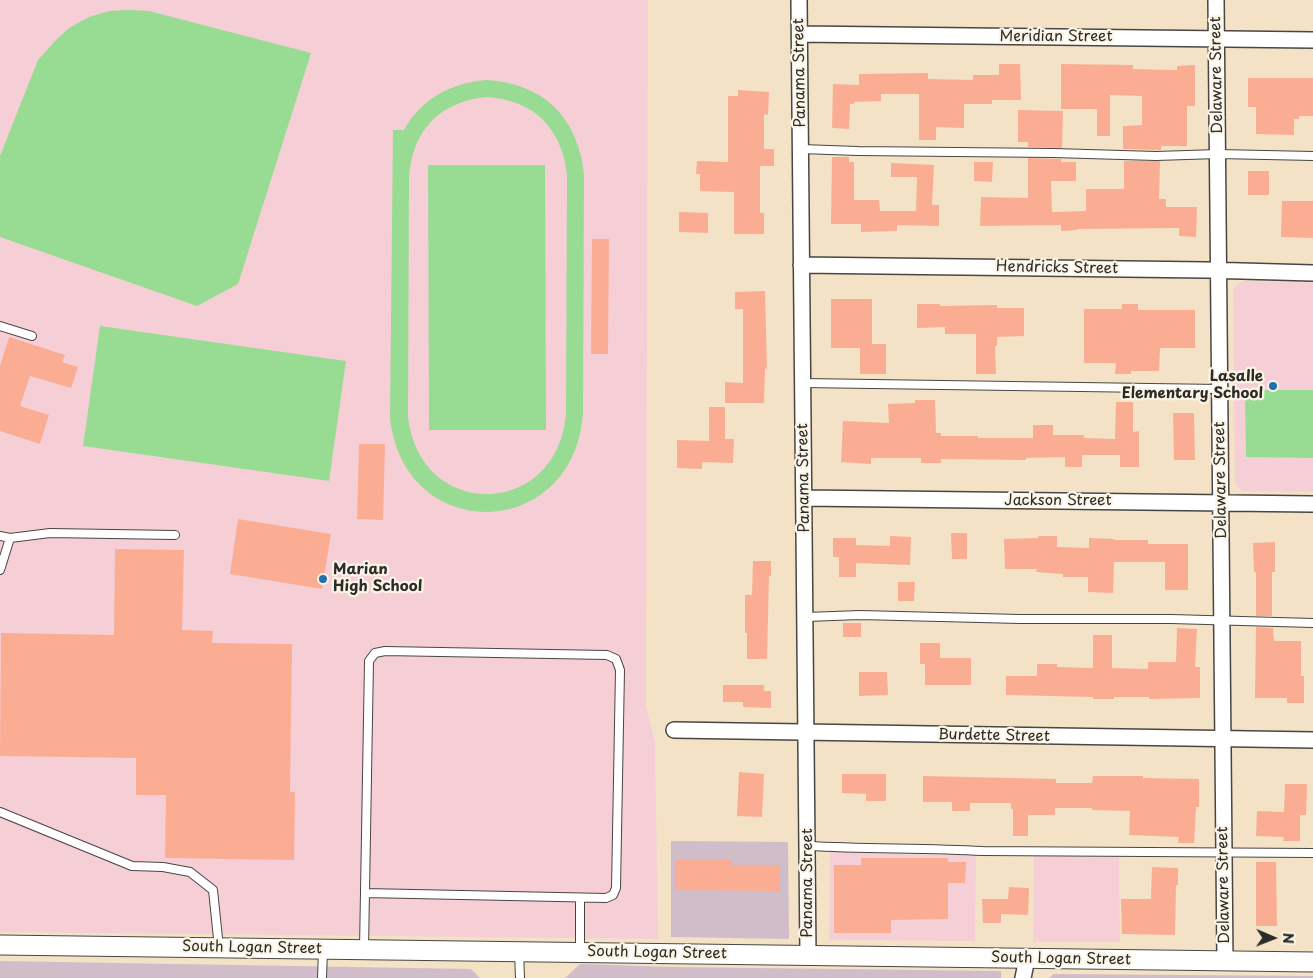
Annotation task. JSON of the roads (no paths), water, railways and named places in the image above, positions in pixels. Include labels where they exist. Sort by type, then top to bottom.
[{"type":"street","name":"Panama Street","points":[[799,0],[808,955]]},
{"type":"street","name":"Delaware Street","points":[[1216,0],[1225,961]]},
{"type":"street","name":"Meridian Street","points":[[800,34],[1313,40]]},
{"type":"street","name":"Hendricks Street","points":[[801,265],[1220,270],[1313,273]]},
{"type":"street","name":"Jackson Street","points":[[804,498],[1313,504]]},
{"type":"street","name":"Burdette Street","points":[[674,730],[1313,740]]},
{"type":"street","name":"South Logan Street","points":[[0,945],[1313,962]]},
{"type":"street","points":[[1023,978],[1027,958]]},
{"type":"lane","points":[[801,149],[1053,152],[1156,156],[1218,154],[1313,156]]},
{"type":"lane","points":[[0,326],[32,336]]},
{"type":"lane","points":[[803,383],[1220,389]]},
{"type":"lane","points":[[0,536],[10,538],[50,533],[174,535]]},
{"type":"lane","points":[[0,570],[10,538]]},
{"type":"lane","points":[[806,617],[860,615],[1313,623]]},
{"type":"lane","points":[[364,949],[369,661],[375,653],[385,650],[607,655],[616,659],[620,670],[616,888],[613,895],[606,898],[580,898],[365,893]]},
{"type":"lane","points":[[0,812],[132,866],[163,867],[190,872],[213,890],[219,948]]},
{"type":"lane","points":[[808,846],[934,848],[983,851],[1313,853]]},
{"type":"lane","points":[[580,898],[580,952]]},
{"type":"lane","points":[[322,978],[323,949]]},
{"type":"lane","points":[[519,951],[520,978]]},
{"type":"place","name":"Lasalle Elementary School","points":[[1273,386]]},
{"type":"place","name":"Marian High School","points":[[323,579]]}]
